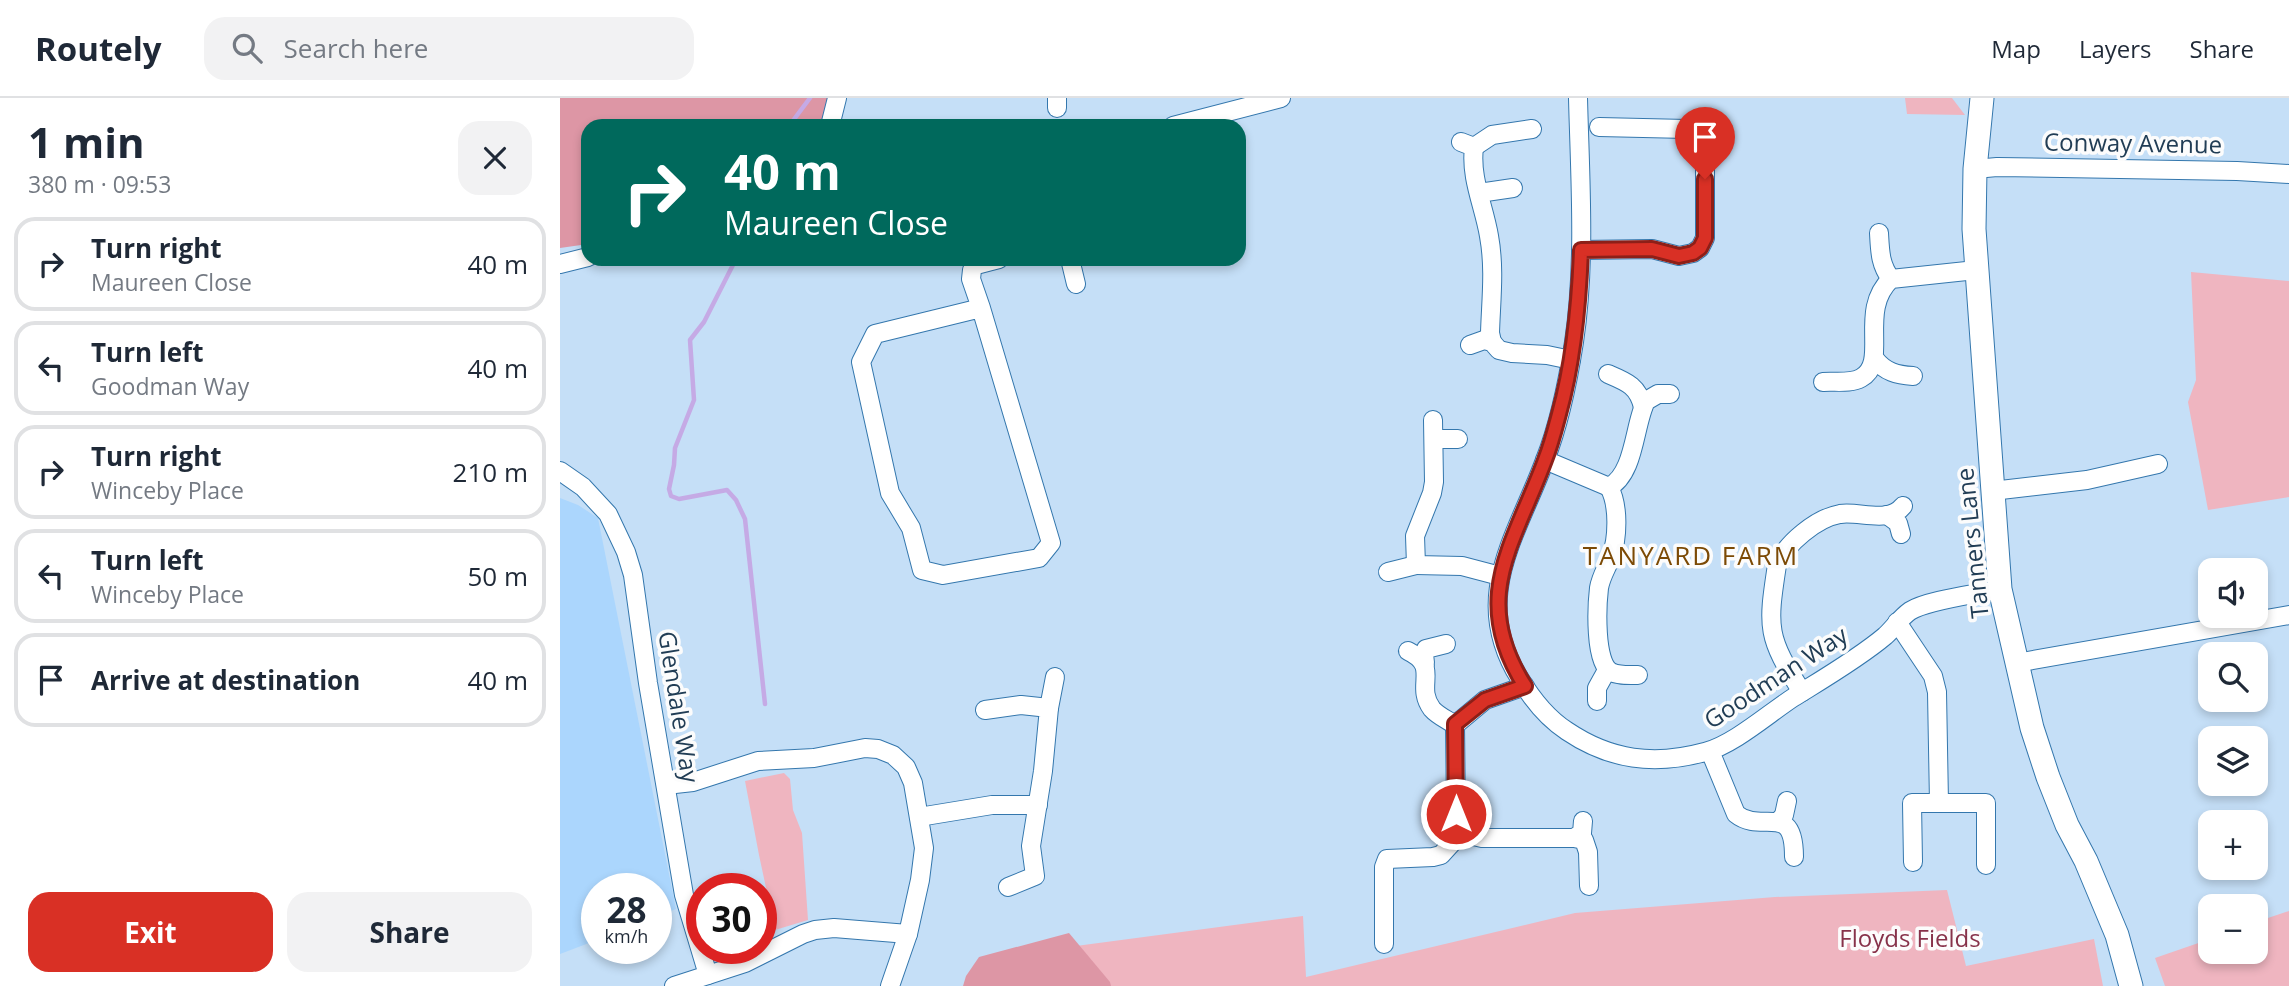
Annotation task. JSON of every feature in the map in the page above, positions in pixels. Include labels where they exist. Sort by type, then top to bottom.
[{"type":"main road","name":"Tanners Lane","points":[[1978,104],[1974,229],[2000,589],[2032,728],[2048,777],[2117,935],[2130,986]]},
{"type":"street","points":[[832,119],[837,98]]},
{"type":"street","points":[[1200,119],[1281,98]]},
{"type":"street","name":"Goodman Way","points":[[1578,98],[1581,250],[1577,321],[1571,360],[1545,460],[1506,551],[1500,576],[1498,611],[1503,642],[1515,671],[1542,709],[1563,729],[1596,747],[1625,758],[1668,758],[1710,751],[1752,726],[1886,635],[1910,611],[2000,589]]},
{"type":"street","points":[[1581,250],[1652,249],[1679,256],[1693,253],[1700,248],[1705,238],[1705,151],[1702,140],[1687,129],[1599,127]]},
{"type":"street","points":[[1532,129],[1492,135],[1467,144],[1489,235],[1494,276],[1490,333],[1492,342],[1499,350],[1571,360]]},
{"type":"street","name":"Conway Avenue","points":[[1975,169],[2023,167],[2289,174]]},
{"type":"street","points":[[1479,193],[1513,188]]},
{"type":"street","points":[[1879,233],[1880,257],[1891,279]]},
{"type":"street","points":[[560,264],[581,259]]},
{"type":"street","points":[[975,266],[971,279],[981,308],[1051,543],[1039,558],[943,575],[922,570],[911,528],[890,493],[861,362],[876,334],[981,308]]},
{"type":"street","points":[[1072,266],[1076,284]]},
{"type":"street","points":[[1823,382],[1860,379],[1871,370],[1875,359],[1876,299],[1891,279],[1976,270]]},
{"type":"street","points":[[1469,345],[1484,340],[1492,342]]},
{"type":"street","points":[[1875,359],[1886,370],[1913,376]]},
{"type":"street","points":[[1608,374],[1628,382],[1638,391],[1643,407]]},
{"type":"street","points":[[1609,487],[1618,481],[1626,467],[1643,407],[1652,397],[1670,394]]},
{"type":"street","points":[[1416,565],[1415,536],[1434,482],[1433,420]]},
{"type":"street","points":[[1434,439],[1458,439]]},
{"type":"street","points":[[1545,460],[1609,487],[1613,494],[1615,536],[1611,558],[1601,578],[1599,651],[1607,670],[1620,675],[1638,675]]},
{"type":"street","points":[[1992,491],[2087,480],[2158,464]]},
{"type":"street","name":"Glendale Way","points":[[560,471],[583,487],[608,514],[626,552],[686,902],[708,975]]},
{"type":"street","points":[[1802,692],[1782,661],[1772,638],[1770,616],[1780,558],[1793,541],[1829,517],[1841,514],[1896,514],[1903,506]]},
{"type":"street","points":[[1887,515],[1898,523],[1901,534]]},
{"type":"street","points":[[1388,572],[1416,565],[1462,566],[1500,576]]},
{"type":"street","points":[[2016,663],[2289,615]]},
{"type":"street","points":[[1897,622],[1933,676],[1937,692],[1938,803]]},
{"type":"street","points":[[1446,644],[1426,649],[1426,695],[1430,707],[1436,713],[1455,724]]},
{"type":"street","points":[[1408,651],[1425,663]]},
{"type":"street","points":[[1597,701],[1597,688],[1607,670]]},
{"type":"street","points":[[1008,887],[1035,876],[1031,846],[1055,677]]},
{"type":"street","points":[[1455,724],[1485,700],[1525,686]]},
{"type":"street","points":[[985,710],[1021,705],[1049,708]]},
{"type":"street","points":[[1455,724],[1456,814],[1461,833]]},
{"type":"street","points":[[666,785],[693,782],[758,761],[814,758],[865,748],[893,755],[906,767],[913,783],[924,848],[908,934],[890,986]]},
{"type":"street","points":[[1710,751],[1736,814],[1744,821],[1779,821],[1784,824],[1794,842],[1794,858]]},
{"type":"street","points":[[1779,821],[1784,815],[1787,801]]},
{"type":"street","points":[[1913,862],[1912,803],[1986,803],[1986,865]]},
{"type":"street","points":[[919,817],[992,804],[1038,805]]},
{"type":"street","points":[[1574,838],[1582,834],[1583,821]]},
{"type":"street","points":[[1461,833],[1482,838],[1574,838],[1584,841],[1589,886]]},
{"type":"street","points":[[1384,944],[1384,867],[1387,859],[1441,855],[1461,833]]},
{"type":"street","points":[[674,986],[745,963],[803,933],[815,930],[834,928],[908,934]]},
{"type":"shaded area","points":[[560,98],[828,98],[823,119],[581,119],[581,245],[560,248]]},
{"type":"shaded area","points":[[560,498],[578,505],[598,518],[669,873],[581,873],[581,946],[560,954]]},
{"type":"shaded area","points":[[672,889],[676,909],[672,911]]},
{"type":"shaded area","points":[[1069,933],[1111,986],[963,986],[966,976],[979,957]]},
{"type":"green space","points":[[1905,98],[1952,98],[1965,115],[1907,114]]},
{"type":"green space","points":[[2191,272],[2289,281],[2289,497],[2208,510],[2188,402],[2196,380]]},
{"type":"green space","points":[[784,773],[790,779],[793,810],[802,833],[808,920],[777,929],[777,873],[763,873],[745,781]]},
{"type":"green space","name":"Floyds Fields","points":[[1947,890],[1966,966],[2094,939],[2103,986],[1084,986],[1076,946],[1303,916],[1306,977],[1575,913],[1775,897]]},
{"type":"green space","points":[[2289,911],[2289,986],[2165,986],[2155,958],[2198,943],[2198,964],[2268,964],[2268,918]]},
{"type":"waterway","points":[[794,119],[810,98]]},
{"type":"waterway","points":[[732,266],[704,322],[690,340],[694,400],[675,448],[669,489],[671,496],[679,499],[727,490],[736,500],[745,519],[765,704]]},
{"type":"district","name":"TANYARD FARM","points":[[1691,556]]},
{"type":"route","points":[[1456,814],[1455,724],[1485,700],[1525,686],[1515,671],[1503,642],[1498,611],[1500,576],[1506,551],[1545,460],[1566,388],[1577,321],[1581,250],[1652,249],[1679,256],[1693,253],[1700,248],[1705,238],[1705,179]]}]
